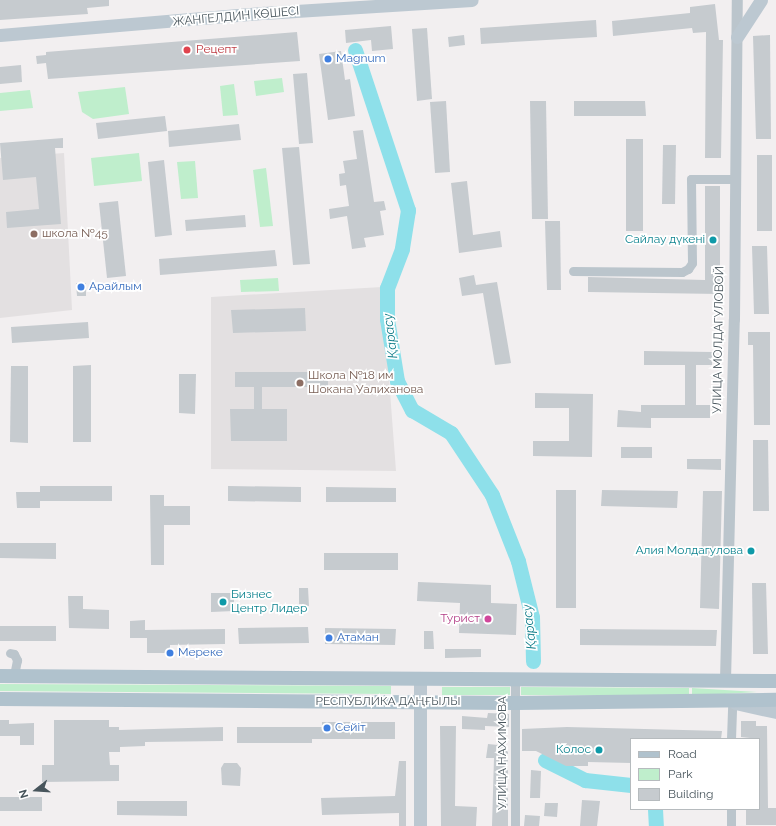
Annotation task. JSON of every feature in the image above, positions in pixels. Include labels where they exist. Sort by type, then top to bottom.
[{"type":"main road","name":"ЖАНГЕЛДИН КӨШЕСІ","points":[[0,35],[383,3],[471,0]]},
{"type":"main road","points":[[737,36],[761,0]]},
{"type":"main road","points":[[730,680],[776,675]]},
{"type":"main road","name":"РЕСПУБЛИКА ДАҢҒЫЛЫ","points":[[7,676],[776,681]]},
{"type":"main road","points":[[420,679],[420,826]]},
{"type":"main road","name":"РЕСПУБЛИКА ДАҢҒЫЛЫ","points":[[0,699],[516,703],[732,702],[776,700]]},
{"type":"main road","points":[[732,702],[776,712]]},
{"type":"street","name":"УЛИЦА МОЛДАГУЛОВОЙ","points":[[730,680],[737,0]]},
{"type":"street","points":[[573,271],[682,272],[688,269],[692,264],[691,179],[735,179]]},
{"type":"street","points":[[7,676],[16,660],[14,654],[10,653]]},
{"type":"street","name":"УЛИЦА НАХИМОВА","points":[[515,679],[515,826]]},
{"type":"street","points":[[731,738],[732,702]]},
{"type":"street","points":[[731,810],[731,826]]},
{"type":"shaded area","name":"школа №45","points":[[64,153],[72,310],[0,318],[0,158]]},
{"type":"shaded area","name":"Школа №18 им Шокана Уалиханова","points":[[382,287],[396,471],[211,469],[211,297]]},
{"type":"green space","points":[[282,78],[284,92],[256,96],[254,81]]},
{"type":"green space","points":[[234,84],[238,115],[223,116],[220,86]]},
{"type":"green space","points":[[125,87],[129,114],[93,119],[82,112],[78,92]]},
{"type":"green space","points":[[30,90],[33,108],[0,111],[0,93]]},
{"type":"green space","points":[[139,153],[142,181],[94,186],[91,158]]},
{"type":"green space","points":[[195,161],[198,198],[181,199],[177,162]]},
{"type":"green space","points":[[266,168],[273,226],[260,227],[253,170]]},
{"type":"green space","points":[[278,278],[279,291],[241,292],[240,280]]},
{"type":"green space","points":[[0,684],[391,686],[391,694],[0,691]]},
{"type":"green space","points":[[442,687],[510,687],[510,695],[442,695]]},
{"type":"green space","points":[[521,687],[689,688],[689,696],[521,695]]},
{"type":"green space","points":[[692,688],[757,692],[692,696]]},
{"type":"building","points":[[0,0],[109,0],[109,6],[87,8],[88,14],[0,20]]},
{"type":"building","points":[[715,4],[719,40],[723,40],[721,158],[705,158],[706,32],[693,33],[692,28],[613,36],[612,21],[690,13],[690,7]]},
{"type":"building","points":[[596,20],[597,37],[481,44],[480,28]]},
{"type":"building","points":[[391,26],[393,49],[372,51],[371,40],[346,43],[345,30]]},
{"type":"building","points":[[427,28],[432,99],[417,101],[412,29]]},
{"type":"building","points":[[297,32],[300,61],[48,79],[46,63],[37,64],[36,56],[46,55],[46,52]]},
{"type":"building","points":[[464,35],[465,45],[449,47],[448,37]]},
{"type":"building","points":[[770,35],[771,139],[756,139],[753,36]]},
{"type":"building","points":[[341,51],[345,80],[350,79],[355,116],[328,120],[319,54]]},
{"type":"building","points":[[21,65],[22,82],[0,84],[0,67]]},
{"type":"building","points":[[307,73],[313,143],[299,144],[293,74]]},
{"type":"building","points":[[446,101],[450,172],[435,173],[430,102]]},
{"type":"building","points":[[530,101],[546,101],[548,219],[532,219]]},
{"type":"building","points":[[574,101],[645,101],[646,116],[574,116]]},
{"type":"building","points":[[165,116],[167,131],[98,139],[96,123]]},
{"type":"building","points":[[239,124],[241,140],[169,147],[168,131]]},
{"type":"building","points":[[363,130],[374,202],[384,201],[386,210],[380,211],[384,235],[364,238],[366,247],[352,249],[347,216],[330,219],[329,209],[349,206],[346,185],[340,186],[339,174],[345,173],[343,161],[357,159],[353,131]]},
{"type":"building","points":[[63,138],[63,148],[55,148],[61,224],[7,228],[6,212],[39,209],[36,177],[3,180],[0,143]]},
{"type":"building","points":[[626,139],[643,139],[643,231],[626,231]]},
{"type":"building","points":[[663,145],[676,145],[675,204],[662,204]]},
{"type":"building","points":[[299,147],[310,264],[293,265],[282,148]]},
{"type":"building","points":[[757,155],[772,155],[772,231],[757,231]]},
{"type":"building","points":[[164,160],[172,235],[155,237],[148,162]]},
{"type":"building","points":[[467,181],[473,235],[500,231],[502,247],[459,253],[451,183]]},
{"type":"building","points":[[705,186],[720,186],[720,294],[588,292],[588,277],[705,280]]},
{"type":"building","points":[[118,201],[126,276],[107,278],[99,203]]},
{"type":"building","points":[[245,215],[246,227],[186,231],[185,220]]},
{"type":"building","points":[[545,221],[560,221],[561,290],[547,290]]},
{"type":"building","points":[[752,246],[767,246],[769,314],[754,314]]},
{"type":"building","points":[[275,250],[277,266],[160,275],[159,259]]},
{"type":"building","points":[[474,275],[476,285],[497,282],[511,363],[495,365],[483,293],[462,296],[459,278]]},
{"type":"building","points":[[76,283],[86,283],[86,296],[77,296]]},
{"type":"building","points":[[305,308],[306,331],[233,333],[231,310]]},
{"type":"building","points":[[88,322],[89,338],[12,343],[11,327]]},
{"type":"building","points":[[748,332],[770,332],[770,425],[754,425],[753,345],[748,345]]},
{"type":"building","points":[[644,351],[712,352],[712,365],[696,365],[696,405],[710,405],[710,418],[651,418],[651,428],[617,427],[618,410],[641,412],[641,405],[685,405],[685,365],[644,365]]},
{"type":"building","points":[[91,365],[91,442],[73,442],[73,366]]},
{"type":"building","points":[[11,366],[28,366],[28,443],[10,442]]},
{"type":"building","points":[[235,372],[328,372],[328,387],[262,387],[262,409],[287,409],[287,441],[231,441],[230,409],[254,409],[254,387],[235,387]]},
{"type":"building","points":[[179,374],[196,374],[195,414],[179,413]]},
{"type":"building","points":[[535,393],[593,394],[592,457],[533,456],[533,441],[569,441],[569,408],[535,408]]},
{"type":"building","points":[[753,440],[768,440],[769,511],[753,511]]},
{"type":"building","points":[[621,447],[652,447],[652,458],[621,458]]},
{"type":"building","points":[[687,459],[721,459],[721,470],[687,469]]},
{"type":"building","points":[[40,486],[112,486],[112,501],[40,501],[40,508],[17,508],[16,492],[40,492]]},
{"type":"building","points":[[228,486],[301,487],[301,502],[228,501]]},
{"type":"building","points":[[326,487],[396,488],[396,502],[326,502]]},
{"type":"building","points":[[556,490],[576,490],[576,608],[556,608]]},
{"type":"building","points":[[602,490],[678,491],[677,508],[601,506]]},
{"type":"building","points":[[703,491],[722,491],[719,609],[700,608]]},
{"type":"building","points":[[150,495],[164,495],[164,506],[190,506],[190,525],[164,525],[164,565],[151,565]]},
{"type":"building","points":[[0,543],[56,543],[56,559],[0,558]]},
{"type":"building","points":[[324,553],[398,553],[398,570],[324,570]]},
{"type":"building","name":"Турист","points":[[418,582],[491,585],[491,603],[517,604],[516,635],[459,633],[460,603],[417,601]]},
{"type":"building","points":[[752,583],[766,583],[768,654],[753,654]]},
{"type":"building","points":[[299,588],[308,588],[309,606],[299,606]]},
{"type":"building","name":"Бизнес Центр Лидер","points":[[211,593],[234,593],[234,611],[211,612]]},
{"type":"building","points":[[68,596],[83,596],[83,609],[109,610],[109,629],[69,628]]},
{"type":"building","points":[[145,620],[145,630],[225,629],[225,644],[170,645],[170,653],[147,653],[147,638],[130,638],[130,621]]},
{"type":"building","points":[[0,626],[56,626],[56,641],[0,641]]},
{"type":"building","points":[[308,627],[309,643],[239,644],[238,628]]},
{"type":"building","points":[[325,628],[396,629],[395,645],[325,644]]},
{"type":"building","points":[[580,629],[717,630],[716,646],[580,645]]},
{"type":"building","points":[[424,631],[433,631],[434,649],[424,649]]},
{"type":"building","points":[[445,649],[481,649],[481,657],[445,658]]},
{"type":"building","points":[[488,713],[509,714],[509,727],[485,726],[485,730],[462,729],[462,716],[487,718]]},
{"type":"building","points":[[0,720],[9,720],[9,724],[34,723],[34,745],[20,745],[20,736],[0,736]]},
{"type":"building","points":[[54,720],[109,720],[109,727],[119,727],[119,730],[223,727],[223,741],[145,742],[145,746],[120,747],[120,752],[109,752],[110,765],[119,765],[119,781],[42,782],[42,765],[54,765]]},
{"type":"building","points":[[741,721],[756,721],[756,726],[767,726],[768,808],[776,808],[776,825],[746,825],[746,810],[760,810],[760,738],[741,737]]},
{"type":"building","points":[[322,722],[395,722],[395,739],[312,739],[312,743],[237,743],[237,727],[322,727]]},
{"type":"building","points":[[440,726],[456,726],[455,806],[477,807],[476,826],[441,826]]},
{"type":"building","name":"Колос","points":[[567,727],[722,731],[721,738],[630,738],[630,763],[588,762],[588,766],[566,766],[536,751],[522,751],[522,729]]},
{"type":"building","points":[[488,744],[508,746],[508,826],[492,826],[494,758],[486,758]]},
{"type":"building","points":[[399,761],[406,761],[406,826],[399,826],[399,813],[322,815],[321,798],[395,796]]},
{"type":"building","points":[[224,763],[237,763],[241,768],[240,786],[222,785],[221,768]]},
{"type":"building","points":[[531,770],[541,771],[540,798],[530,798]]},
{"type":"building","points":[[0,797],[42,797],[42,811],[0,811]]},
{"type":"building","points":[[582,800],[600,801],[597,826],[580,826]]},
{"type":"building","points":[[117,801],[187,801],[187,816],[117,815]]},
{"type":"building","points":[[545,803],[558,803],[557,817],[544,816]]},
{"type":"building","points":[[525,815],[540,816],[539,826],[524,826]]},
{"type":"waterway","name":"Қарасу","points":[[355,50],[408,210],[402,249],[387,288],[387,319],[397,381],[412,410],[451,433],[492,495],[518,561],[532,617],[533,661]]},
{"type":"waterway","points":[[545,760],[585,780],[630,785]]},
{"type":"waterway","points":[[655,810],[656,826]]},
{"type":"place","name":"Рецепт","points":[[187,50]]},
{"type":"place","name":"Magnum","points":[[328,59]]},
{"type":"place","name":"школа №45","points":[[34,234]]},
{"type":"place","name":"Сайлау дүкені","points":[[713,240]]},
{"type":"place","name":"Арайлым","points":[[81,287]]},
{"type":"place","name":"Школа №18 им Шокана Уалиханова","points":[[300,383]]},
{"type":"place","name":"Алия Молдагулова","points":[[751,551]]},
{"type":"place","name":"Бизнес Центр Лидер","points":[[223,602]]},
{"type":"place","name":"Турист","points":[[488,619]]},
{"type":"place","name":"Атаман","points":[[329,638]]},
{"type":"place","name":"Мереке","points":[[170,653]]},
{"type":"place","name":"Сейіт","points":[[327,728]]},
{"type":"place","name":"Колос","points":[[599,750]]}]
